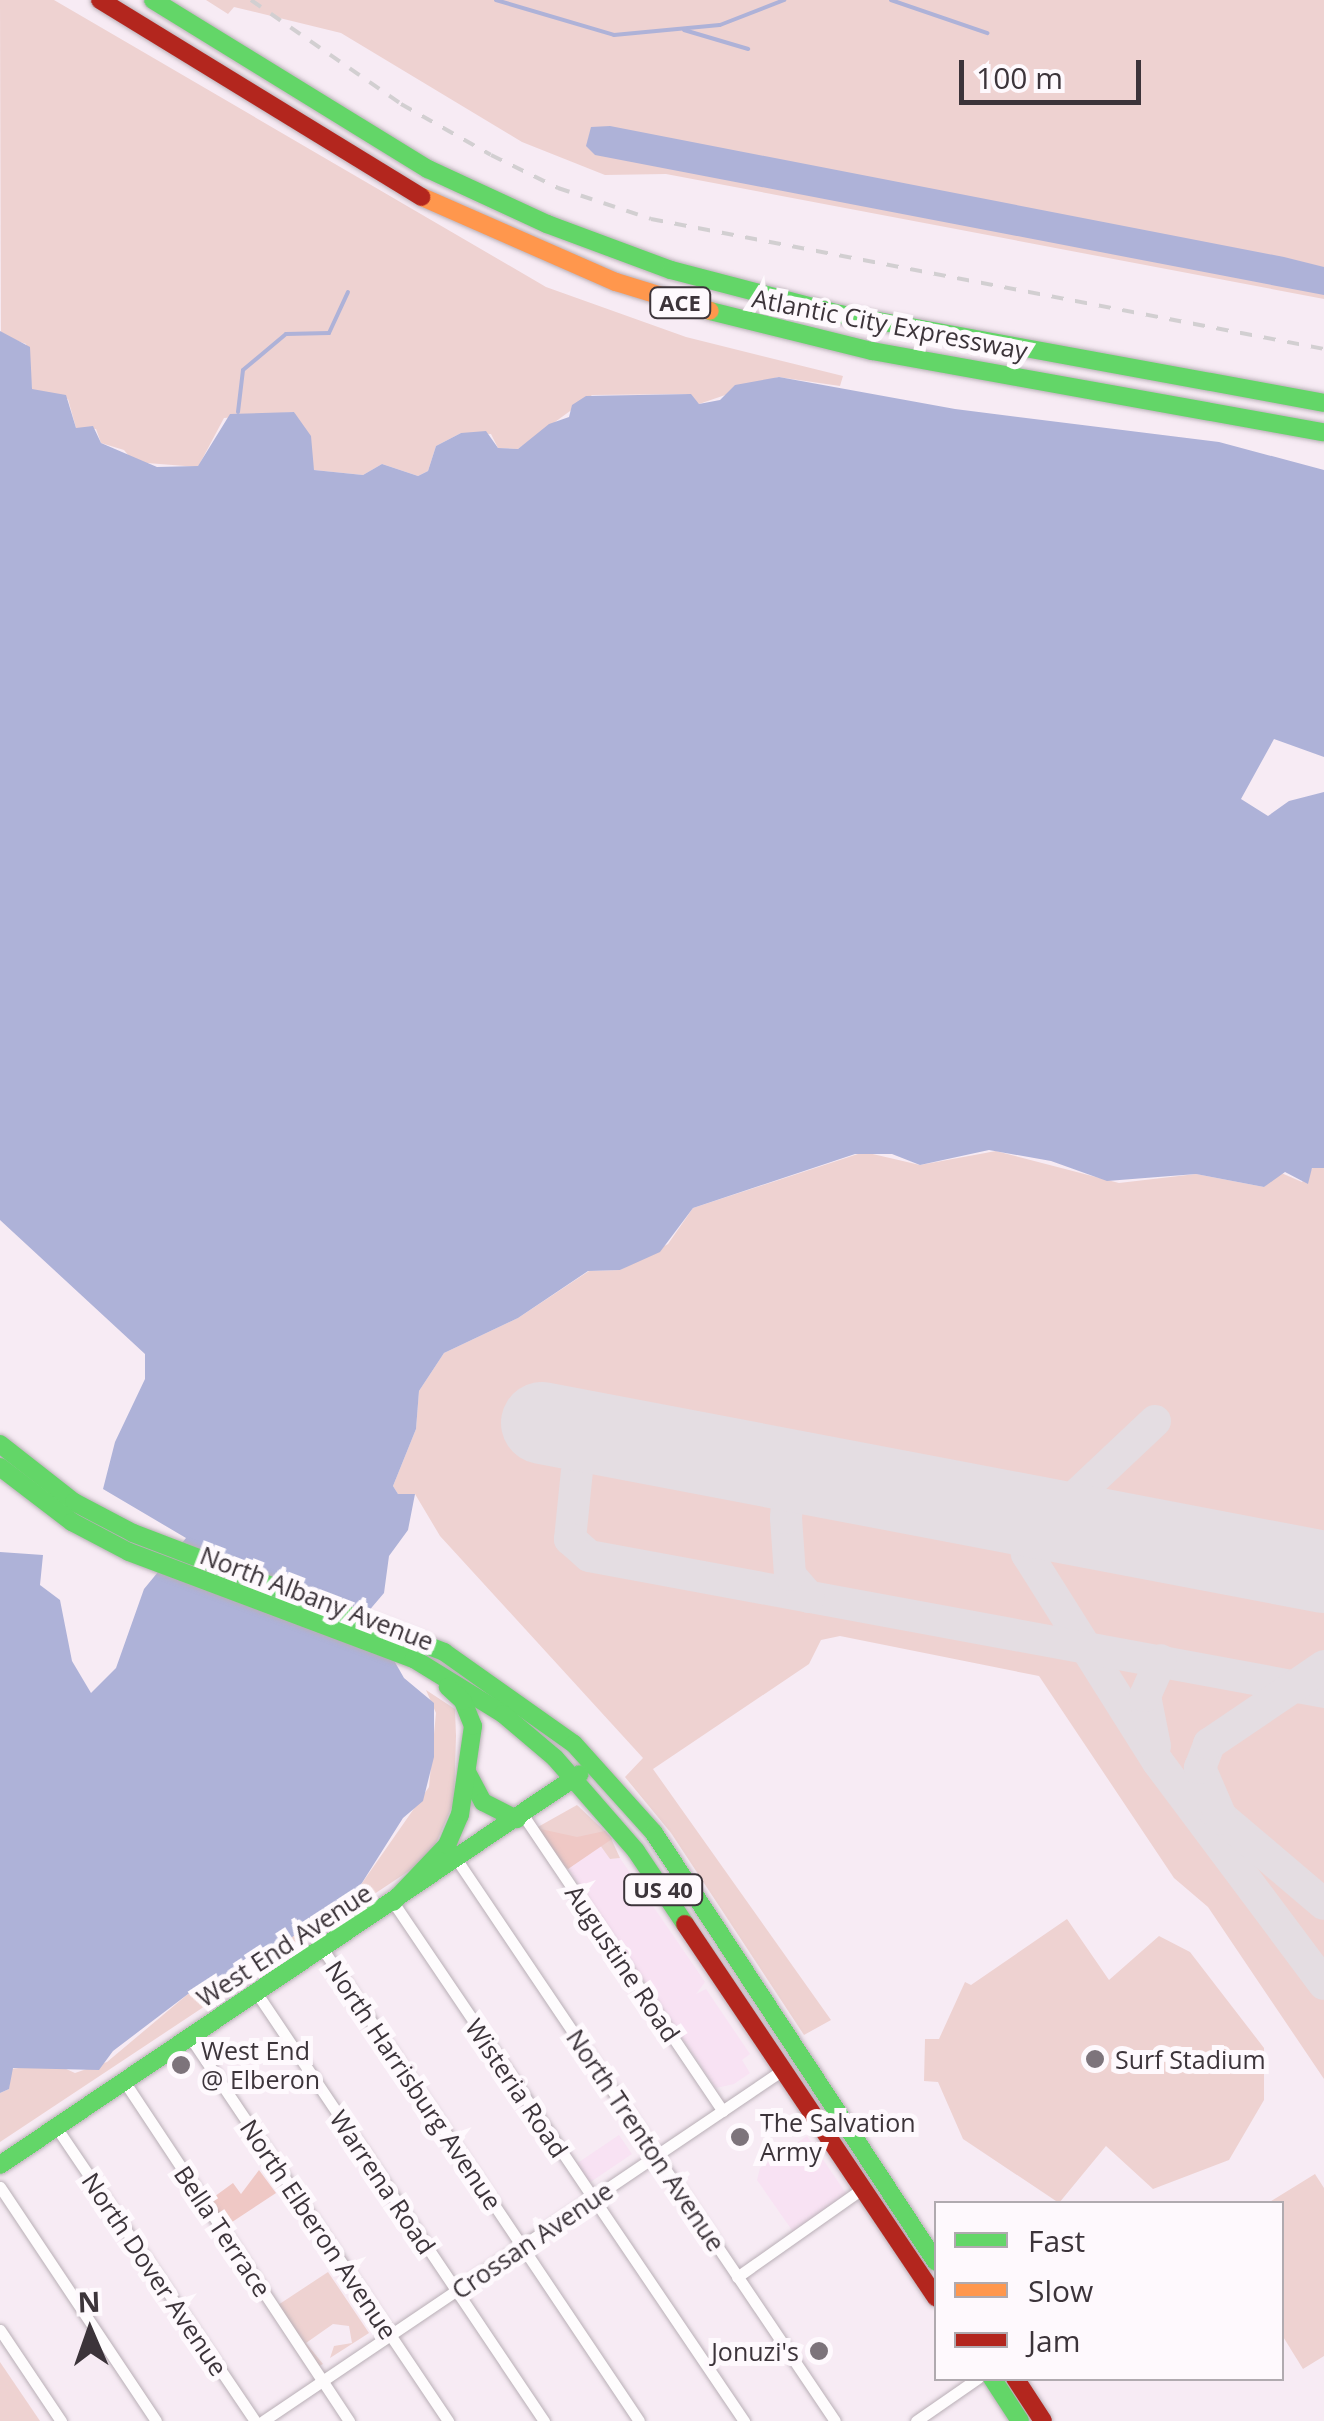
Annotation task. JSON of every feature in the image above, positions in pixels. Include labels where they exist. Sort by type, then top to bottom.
[{"type":"main road","name":"Atlantic City Expressway","points":[[100,0],[374,173],[493,232],[616,282],[858,348],[1324,432]]},
{"type":"main road","name":"Atlantic City Expressway","points":[[153,0],[415,162],[534,218],[656,265],[840,314],[1324,403]]},
{"type":"main road","name":"North Albany Avenue","points":[[0,1444],[74,1502],[150,1550]]},
{"type":"main road","name":"North Albany Avenue","points":[[0,1467],[72,1522],[396,1640],[499,1686],[594,1765],[654,1834],[934,2259]]},
{"type":"main road","name":"North Albany Avenue","points":[[396,1640],[414,1660],[503,1714],[576,1777],[636,1851],[934,2294]]},
{"type":"main road","points":[[394,1902],[456,1832],[468,1774],[470,1713],[414,1660]]},
{"type":"main road","name":"West End Avenue","points":[[0,2165],[594,1765]]},
{"type":"main road","points":[[468,1774],[484,1802],[520,1817]]},
{"type":"main road","points":[[994,2381],[1020,2421]]},
{"type":"main road","points":[[1017,2381],[1044,2421]]},
{"type":"street","name":"Augustine Road","points":[[520,1817],[723,2111]]},
{"type":"street","name":"North Trenton Avenue","points":[[456,1860],[835,2421]]},
{"type":"street","name":"Wisteria Road","points":[[394,1902],[744,2421]]},
{"type":"street","name":"North Harrisburg Avenue","points":[[322,1948],[639,2421]]},
{"type":"street","name":"Warrena Road","points":[[256,1992],[544,2421]]},
{"type":"street","name":"North Elberon Avenue","points":[[190,2036],[448,2421]]},
{"type":"street","name":"Crossan Avenue","points":[[263,2421],[799,2058]]},
{"type":"street","name":"Bella Terrace","points":[[124,2081],[350,2421]]},
{"type":"street","name":"North Dover Avenue","points":[[56,2127],[255,2421]]},
{"type":"street","points":[[0,2187],[156,2421]]},
{"type":"street","points":[[737,2278],[862,2188]]},
{"type":"street","points":[[0,2330],[61,2421]]},
{"type":"street","points":[[916,2421],[974,2381]]},
{"type":"shaded area","points":[[0,0],[54,0],[546,287],[686,337],[843,376],[840,386],[778,377],[699,404],[686,394],[592,395],[518,449],[498,448],[491,434],[461,433],[436,446],[428,471],[418,476],[382,464],[363,475],[314,470],[294,412],[224,418],[198,467],[134,462],[124,450],[101,443],[96,429],[76,428],[68,399],[32,390],[26,344],[1,335]]},
{"type":"shaded area","points":[[206,0],[1324,0],[1324,299],[666,174],[605,175],[522,142],[341,33],[234,7],[228,14]]},
{"type":"shaded area","points":[[996,1151],[1119,1183],[1196,1174],[1264,1187],[1279,1172],[1302,1182],[1314,1166],[1324,1168],[1324,2079],[1208,1907],[1174,1878],[1039,1676],[840,1636],[821,1640],[809,1664],[653,1769],[831,2020],[804,2035],[671,1833],[625,1777],[643,1758],[440,1536],[415,1494],[398,1494],[393,1486],[416,1429],[419,1391],[444,1353],[518,1318],[589,1271],[620,1270],[668,1244],[693,1208],[864,1152],[920,1165]]},
{"type":"shaded area","points":[[426,1690],[455,1709],[456,1736],[454,1802],[430,1857],[0,2142],[0,2093],[9,2089],[10,2069],[55,2064],[75,2073],[107,2062],[188,1994],[360,1886],[429,1787],[436,1713]]},
{"type":"shaded area","points":[[577,1805],[610,1836],[620,1858],[610,1859],[600,1845],[568,1869],[554,1859],[536,1828]]},
{"type":"shaded area","points":[[536,1828],[577,1837],[605,1831],[612,1839],[568,1869]]},
{"type":"shaded area","points":[[601,1845],[610,1859],[620,1858],[705,1982],[696,1994],[706,1989],[750,2054],[742,2060],[750,2073],[734,2084],[716,2088],[568,1869]]},
{"type":"shaded area","name":"Surf Stadium","points":[[1067,1919],[1109,1980],[1159,1936],[1190,1952],[1264,2048],[1264,2100],[1229,2160],[1153,2189],[1106,2146],[1061,2201],[1056,2201],[963,2139],[938,2082],[924,2081],[925,2039],[939,2039],[965,1982],[971,1985]]},
{"type":"shaded area","points":[[619,2135],[632,2154],[588,2184],[575,2165]]},
{"type":"shaded area","points":[[807,2136],[850,2199],[796,2236],[757,2180],[760,2168]]},
{"type":"shaded area","points":[[259,2170],[276,2193],[226,2226],[207,2202],[233,2183],[241,2194]]},
{"type":"shaded area","points":[[1315,2174],[1324,2188],[1324,2356],[1303,2369],[1284,2338],[1284,2201],[1271,2201]]},
{"type":"shaded area","points":[[328,2272],[369,2333],[330,2358],[334,2346],[352,2343],[349,2326],[333,2324],[306,2343],[323,2364],[318,2367],[278,2305]]},
{"type":"shaded area","points":[[0,2362],[40,2421],[0,2421]]},
{"type":"water","points":[[610,126],[1284,257],[1324,267],[1324,295],[595,155],[586,146],[591,127]]},
{"type":"water","points":[[0,331],[30,347],[32,389],[66,395],[76,428],[93,426],[101,443],[157,467],[198,466],[230,414],[294,412],[311,436],[314,470],[363,475],[382,464],[418,476],[428,471],[436,446],[461,433],[486,431],[498,448],[518,449],[549,424],[569,417],[572,405],[586,396],[691,394],[699,404],[720,400],[735,385],[779,377],[955,409],[1219,442],[1324,470],[1324,757],[1274,739],[1241,799],[1268,816],[1289,801],[1324,792],[1324,1168],[1312,1168],[1308,1184],[1285,1172],[1264,1187],[1196,1174],[1107,1181],[1051,1161],[989,1150],[920,1165],[892,1154],[855,1154],[693,1208],[660,1252],[620,1270],[588,1271],[518,1318],[444,1353],[419,1391],[416,1429],[393,1486],[398,1494],[415,1494],[408,1530],[389,1556],[384,1593],[367,1613],[404,1678],[434,1703],[434,1757],[423,1801],[403,1818],[360,1886],[263,1959],[188,1994],[113,2051],[99,2070],[13,2068],[9,2089],[0,2093],[0,1552],[43,1555],[40,1585],[60,1600],[72,1661],[91,1693],[116,1668],[144,1589],[186,1538],[103,1489],[115,1442],[145,1379],[145,1354],[0,1220]]},
{"type":"waterway","points":[[496,0],[614,35],[720,25],[784,0]]},
{"type":"waterway","points":[[891,0],[987,33]]},
{"type":"waterway","points":[[684,30],[748,49]]},
{"type":"waterway","points":[[238,412],[243,370],[286,334],[329,333],[348,292]]},
{"type":"taxiway","points":[[1155,1421],[1070,1501],[1035,1517],[1023,1539],[1027,1554],[1158,1762],[1324,1984]]},
{"type":"taxiway","points":[[581,1431],[570,1539],[589,1556],[1324,1692]]},
{"type":"taxiway","points":[[809,1597],[790,1575],[786,1518],[788,1491],[811,1474]]},
{"type":"taxiway","points":[[1155,1746],[1145,1696],[1161,1660]]},
{"type":"taxiway","points":[[1222,1819],[1200,1768],[1209,1744],[1324,1666]]},
{"type":"taxiway","points":[[1213,1810],[1324,1904]]},
{"type":"runway","points":[[542,1423],[1324,1572]]},
{"type":"railway","points":[[251,0],[401,104],[491,155],[558,188],[651,219],[1324,349]]},
{"type":"traffic: fast","points":[[153,0],[428,169],[547,224],[671,270],[840,314],[1324,403]]},
{"type":"traffic: fast","points":[[710,311],[872,351],[1324,432]]},
{"type":"traffic: fast","points":[[0,1444],[74,1502],[133,1533],[444,1652],[574,1744],[654,1833],[934,2259]]},
{"type":"traffic: fast","points":[[0,1467],[72,1522],[129,1552],[414,1659],[503,1714],[555,1758],[636,1851],[685,1924]]},
{"type":"traffic: fast","points":[[393,1902],[447,1845],[460,1815],[473,1726],[463,1701],[448,1687]]},
{"type":"traffic: fast","points":[[468,1774],[483,1802],[517,1819]]},
{"type":"traffic: fast","points":[[0,2165],[580,1774]]},
{"type":"traffic: fast","points":[[994,2381],[1020,2421]]},
{"type":"traffic: slow","points":[[422,197],[616,282],[710,311]]},
{"type":"traffic: jam","points":[[100,0],[422,197]]},
{"type":"traffic: jam","points":[[685,1924],[934,2294]]},
{"type":"traffic: jam","points":[[1017,2381],[1043,2421]]},
{"type":"place","name":"Surf Stadium","points":[[1095,2059]]},
{"type":"place","name":"West End @ Elberon","points":[[181,2065]]},
{"type":"place","name":"The Salvation Army","points":[[740,2137]]},
{"type":"place","name":"Jonuzi's","points":[[819,2351]]}]
